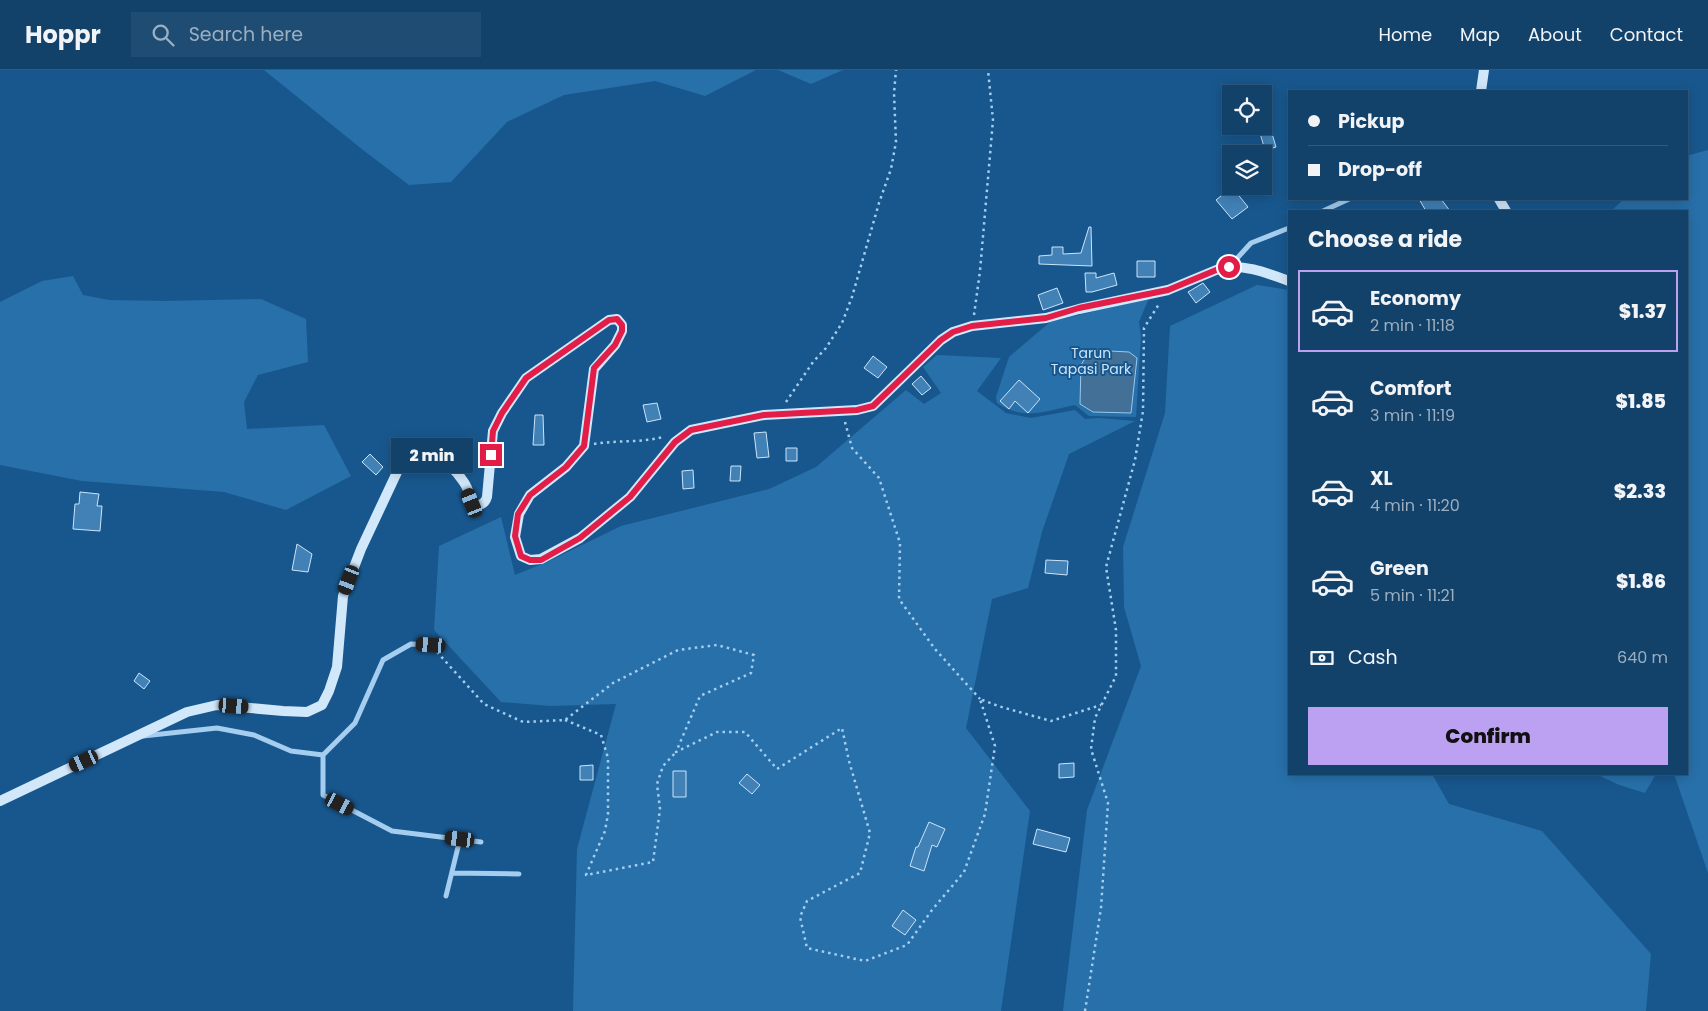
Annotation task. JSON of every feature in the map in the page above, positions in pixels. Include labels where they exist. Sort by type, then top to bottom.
[{"type":"main road","points":[[1481,90],[1484,70]]},
{"type":"main road","points":[[0,801],[187,712],[217,705],[307,712],[322,705],[337,667],[343,596],[361,549],[399,468],[405,461],[416,456],[429,455],[443,460],[464,482],[472,503],[479,505],[483,503],[487,497],[493,431],[502,413],[526,378],[609,320],[617,319],[622,325],[622,331],[615,345],[594,368],[584,446],[566,467],[530,495],[518,514],[515,536],[521,556],[530,560],[541,560],[580,538],[630,497],[675,442],[691,430],[764,415],[857,410],[873,406],[941,340],[953,332],[972,326],[1046,318],[1079,308],[1168,290],[1221,268],[1258,270],[1288,281]]},
{"type":"street","points":[[1325,210],[1347,200]]},
{"type":"street","points":[[1229,267],[1252,243],[1288,228]]},
{"type":"street","points":[[431,645],[411,644],[382,660],[355,723],[323,755],[323,795],[392,830],[481,842]]},
{"type":"street","points":[[135,737],[217,728],[254,735],[292,751],[323,755]]},
{"type":"street","points":[[446,896],[460,839]]},
{"type":"street","points":[[452,873],[519,874]]},
{"type":"path","points":[[786,402],[842,323],[852,297],[879,203],[891,169],[896,142],[894,93],[896,70]]},
{"type":"path","points":[[972,326],[980,271],[993,120],[988,70]]},
{"type":"path","points":[[1085,1011],[1101,908],[1108,803],[1091,749],[1094,718],[1116,676],[1116,630],[1106,567],[1135,460],[1143,411],[1144,328],[1168,290]]},
{"type":"path","points":[[676,752],[718,732],[745,732],[777,769],[842,728],[870,833],[860,873],[807,901],[800,917],[807,948],[865,961],[907,945],[932,910],[964,872],[985,814],[995,746],[980,699],[935,649],[899,599],[900,543],[879,478],[852,448],[842,411]]},
{"type":"path","points":[[584,446],[613,441],[652,440],[668,436]]},
{"type":"path","points":[[431,645],[484,704],[523,722],[565,720],[601,736],[608,758],[606,823],[586,876],[653,862],[660,809],[657,784],[663,766],[676,752],[700,696],[751,674],[754,655],[718,645],[678,650],[613,682],[565,720]]},
{"type":"path","points":[[980,699],[1051,721],[1101,705]]},
{"type":"green space","points":[[264,70],[756,70],[705,96],[655,81],[564,95],[507,122],[451,182],[409,185]]},
{"type":"green space","points":[[778,70],[843,70],[811,84]]},
{"type":"green space","points":[[1708,150],[1708,873],[1674,775],[1688,775],[1688,210],[1612,210],[1623,200],[1688,200],[1688,155]]},
{"type":"green space","points":[[73,276],[83,295],[109,300],[261,299],[306,319],[308,362],[258,375],[244,402],[247,429],[324,425],[351,476],[286,510],[224,492],[82,481],[0,465],[0,302],[42,281]]},
{"type":"green space","points":[[1257,285],[1288,290],[1288,775],[1433,775],[1449,804],[1542,831],[1651,954],[1646,1011],[1063,1011],[1087,810],[1141,666],[1124,607],[1123,547],[1165,413],[1170,326]]},
{"type":"green space","name":"Tarun Tapasi Park","points":[[1149,298],[1139,322],[1141,337],[1136,417],[1089,416],[1075,405],[1044,412],[1025,413],[1016,412],[997,403],[996,397],[1009,357],[1050,322]]},
{"type":"green space","points":[[937,355],[1001,358],[977,391],[1006,413],[1031,418],[1075,410],[1085,419],[1099,418],[1135,421],[1069,454],[1042,532],[1028,588],[992,599],[966,728],[1030,811],[1001,1011],[573,1011],[577,849],[616,704],[551,706],[501,702],[434,630],[439,546],[501,517],[515,575],[547,562],[621,526],[769,489],[816,467],[906,390],[924,404],[941,393],[923,367]]},
{"type":"green space","points":[[1598,775],[1655,775],[1645,793],[1619,785]]},
{"type":"shaded area","points":[[1090,350],[1129,352],[1137,358],[1131,413],[1093,412],[1080,404],[1081,365]]},
{"type":"building","points":[[1272,134],[1276,147],[1272,148],[1272,145],[1264,145],[1260,135]]},
{"type":"building","points":[[1222,195],[1238,195],[1248,207],[1232,219],[1216,200]]},
{"type":"building","points":[[1420,200],[1442,200],[1449,210],[1425,210]]},
{"type":"building","points":[[1089,227],[1091,227],[1092,266],[1039,264],[1039,256],[1052,255],[1052,247],[1063,247],[1063,254],[1081,253]]},
{"type":"building","points":[[1137,261],[1155,261],[1155,277],[1137,277]]},
{"type":"building","points":[[1085,273],[1096,273],[1096,278],[1114,273],[1117,285],[1086,292]]},
{"type":"building","points":[[1203,283],[1210,292],[1196,303],[1188,292]]},
{"type":"building","points":[[1057,288],[1063,303],[1043,310],[1038,295]]},
{"type":"building","points":[[873,356],[887,367],[878,378],[864,368]]},
{"type":"building","points":[[921,376],[931,388],[922,395],[912,384]]},
{"type":"building","points":[[1019,380],[1040,399],[1028,413],[1015,401],[1009,409],[1000,401]]},
{"type":"building","points":[[657,403],[661,419],[647,422],[643,405]]},
{"type":"building","points":[[535,415],[543,415],[544,445],[533,445]]},
{"type":"building","points":[[766,432],[769,457],[757,458],[754,433]]},
{"type":"building","points":[[786,448],[797,448],[797,461],[786,461]]},
{"type":"building","points":[[370,454],[383,467],[376,475],[362,462]]},
{"type":"building","points":[[731,466],[741,466],[740,481],[730,481]]},
{"type":"building","points":[[693,470],[694,488],[683,489],[682,471]]},
{"type":"building","points":[[80,492],[99,494],[97,506],[102,506],[100,531],[73,529],[75,504],[79,504]]},
{"type":"building","points":[[297,544],[312,554],[308,572],[292,570]]},
{"type":"building","points":[[1046,560],[1068,561],[1067,575],[1045,573]]},
{"type":"building","points":[[139,673],[150,681],[144,689],[134,681]]},
{"type":"building","points":[[1074,763],[1074,777],[1059,778],[1059,764]]},
{"type":"building","points":[[593,765],[593,780],[580,780],[580,766]]},
{"type":"building","points":[[673,771],[686,771],[686,797],[673,797]]},
{"type":"building","points":[[747,774],[760,785],[752,794],[739,783]]},
{"type":"building","points":[[929,822],[945,829],[937,847],[932,845],[924,871],[910,866],[916,847],[918,847]]},
{"type":"building","points":[[1037,829],[1070,838],[1066,852],[1033,844]]},
{"type":"building","points":[[903,910],[916,920],[905,935],[892,926]]},
{"type":"route","points":[[491,455],[493,431],[502,413],[526,378],[609,320],[617,319],[622,325],[622,331],[615,345],[594,368],[584,446],[566,467],[530,495],[518,514],[515,536],[516,546],[521,556],[530,560],[541,560],[580,538],[630,497],[675,442],[691,430],[764,415],[857,410],[873,406],[941,340],[953,332],[972,326],[1046,318],[1079,308],[1168,290],[1221,268],[1229,267]]}]
